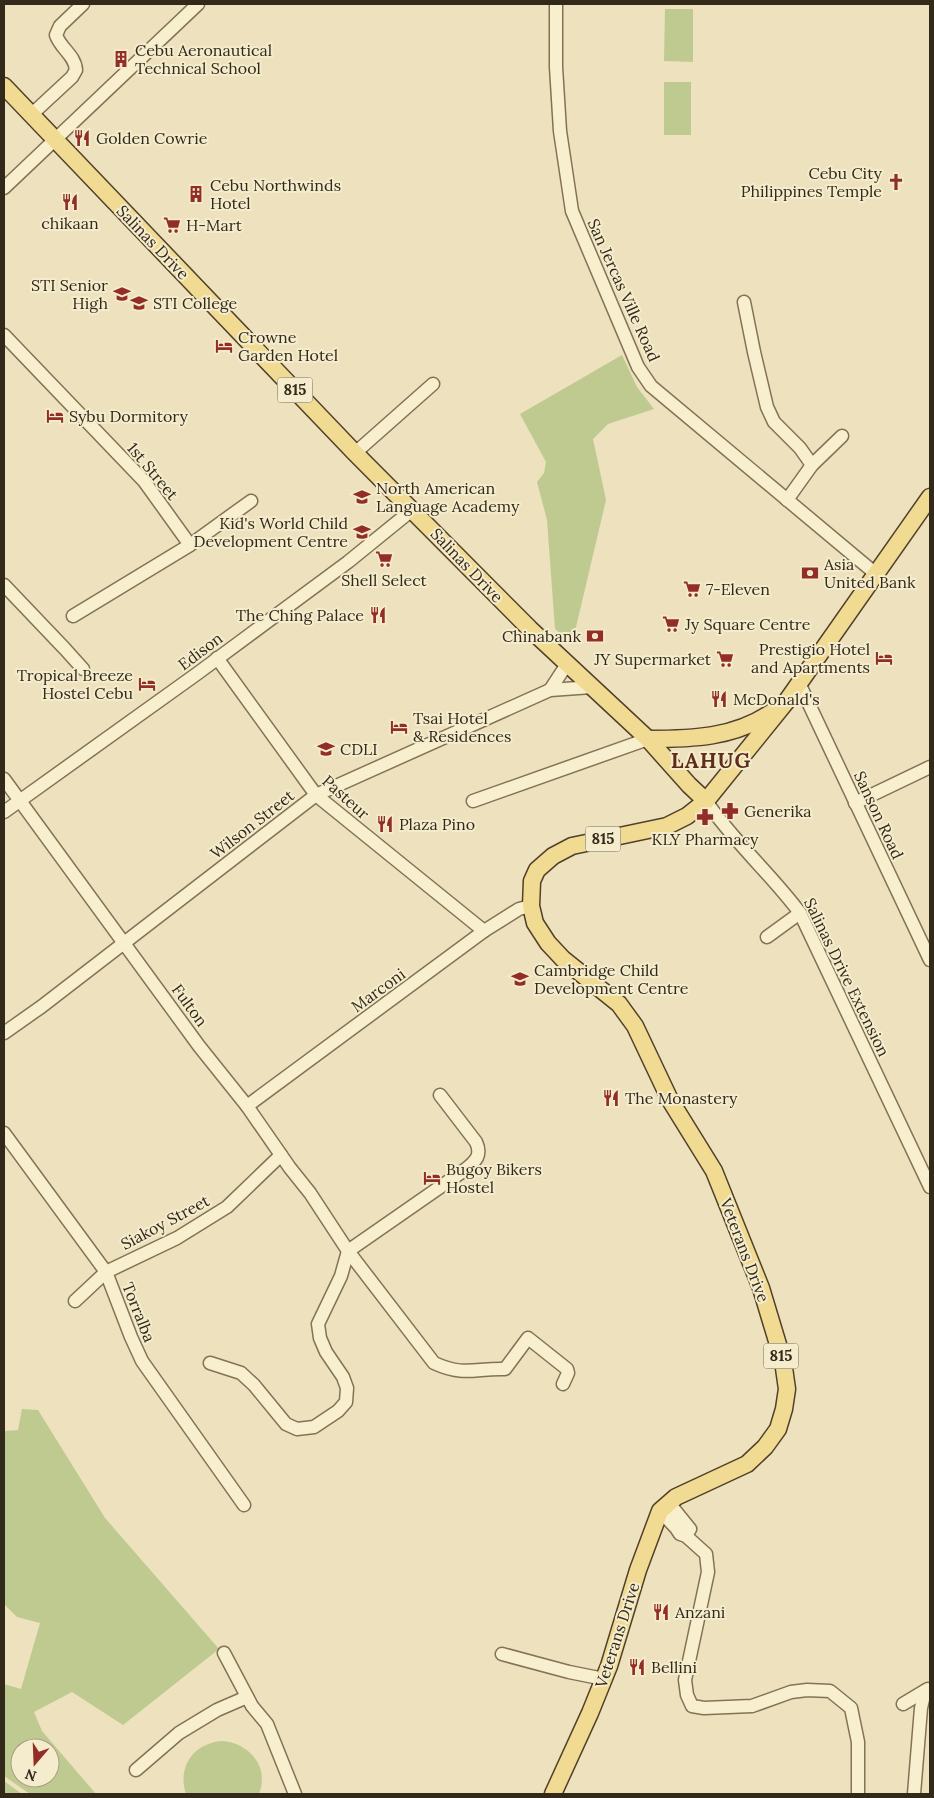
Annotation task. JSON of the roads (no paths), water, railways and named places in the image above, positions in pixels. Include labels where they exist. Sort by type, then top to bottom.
[{"type":"main road","name":"Salinas Drive","points":[[4,86],[355,452],[530,630],[648,739],[706,801]]},
{"type":"main road","name":"Veterans Drive","points":[[553,1794],[604,1679],[638,1570],[665,1507],[676,1496],[747,1464],[765,1447],[778,1429],[787,1389],[783,1361],[761,1288],[714,1170],[670,1100],[635,1026],[618,1004],[563,959],[548,943],[535,923],[531,906],[532,881],[537,870],[553,856],[572,846],[666,826],[687,816],[706,801],[721,785],[786,702],[930,498]]},
{"type":"main road","points":[[648,739],[695,738],[730,732],[758,721],[786,702]]},
{"type":"street","points":[[31,115],[72,77],[76,70],[73,59],[58,41],[56,35],[60,26],[83,4]]},
{"type":"street","points":[[4,188],[198,4]]},
{"type":"street","name":"San Jercas Ville Road","points":[[556,4],[556,67],[560,131],[572,211],[638,367],[651,386],[876,574]]},
{"type":"street","points":[[744,302],[767,407],[774,422],[800,448],[812,465]]},
{"type":"street","name":"1st Street","points":[[4,335],[144,481],[190,546]]},
{"type":"street","points":[[355,452],[434,384]]},
{"type":"street","points":[[787,500],[812,465],[842,436]]},
{"type":"street","points":[[73,616],[190,546],[251,501]]},
{"type":"street","name":"Edison","points":[[4,812],[348,562],[412,510]]},
{"type":"street","points":[[4,585],[83,670]]},
{"type":"street","name":"Pasteur","points":[[217,658],[316,795],[484,931]]},
{"type":"street","points":[[550,690],[567,664]]},
{"type":"street","name":"Sanson Road","points":[[799,683],[930,960]]},
{"type":"street","name":"Wilson Street","points":[[4,1033],[42,1007],[316,795],[550,690],[592,687]]},
{"type":"street","points":[[473,801],[648,739]]},
{"type":"street","points":[[855,803],[930,767]]},
{"type":"street","name":"Fulton","points":[[4,779],[200,1046],[247,1106],[281,1156],[310,1193],[348,1251],[434,1363],[446,1369],[463,1372],[505,1369],[528,1338],[567,1369],[568,1373],[563,1384]]},
{"type":"street","name":"Salinas Drive Extension","points":[[706,801],[720,822],[784,892],[800,913],[930,1187]]},
{"type":"street","name":"Marconi","points":[[247,1106],[484,931],[519,908],[531,906]]},
{"type":"street","points":[[767,937],[800,913]]},
{"type":"street","points":[[210,1363],[241,1373],[254,1385],[286,1424],[298,1429],[314,1427],[338,1411],[346,1402],[347,1388],[343,1376],[326,1352],[320,1338],[318,1324],[341,1276],[348,1251],[476,1161],[479,1152],[476,1142],[440,1095]]},
{"type":"street","name":"Torralba","points":[[4,1133],[106,1272],[142,1361],[244,1504]]},
{"type":"street","name":"Siakoy Street","points":[[74,1301],[106,1272],[177,1238],[227,1207],[281,1156]]},
{"type":"street","points":[[665,1507],[690,1529],[686,1536],[706,1554],[708,1572],[685,1680],[687,1695],[692,1706],[704,1708],[752,1706],[791,1692],[807,1690],[830,1691],[851,1708],[858,1742],[858,1794]]},
{"type":"street","points":[[224,1653],[252,1706],[267,1724],[295,1794]]},
{"type":"street","points":[[502,1654],[569,1672],[604,1679]]},
{"type":"street","points":[[903,1704],[927,1690]]},
{"type":"street","points":[[914,1794],[921,1708],[927,1690]]},
{"type":"street","points":[[136,1770],[179,1733],[217,1710],[247,1697]]},
{"type":"street","points":[[918,1754],[930,1748]]},
{"type":"place","name":"Cebu Aeronautical Technical School","points":[[121,59]]},
{"type":"place","name":"Golden Cowrie","points":[[82,138]]},
{"type":"place","name":"Cebu City Philippines Temple","points":[[896,182]]},
{"type":"place","name":"Cebu Northwinds Hotel","points":[[196,194]]},
{"type":"place","name":"chikaan","points":[[70,202]]},
{"type":"place","name":"H-Mart","points":[[172,225]]},
{"type":"place","name":"STI Senior High","points":[[122,294]]},
{"type":"place","name":"STI College","points":[[139,303]]},
{"type":"place","name":"Crowne Garden Hotel","points":[[224,346]]},
{"type":"place","name":"Sybu Dormitory","points":[[55,416]]},
{"type":"place","name":"North American Language Academy","points":[[362,497]]},
{"type":"place","name":"Kid's World Child Development Centre","points":[[362,532]]},
{"type":"place","name":"Shell Select","points":[[384,559]]},
{"type":"place","name":"Asia United Bank","points":[[810,573]]},
{"type":"place","name":"7-Eleven","points":[[692,589]]},
{"type":"place","name":"The Ching Palace","points":[[378,615]]},
{"type":"place","name":"Jy Square Centre","points":[[671,624]]},
{"type":"place","name":"Chinabank","points":[[595,636]]},
{"type":"place","name":"Prestigio Hotel and Apartments","points":[[884,658]]},
{"type":"place","name":"JY Supermarket","points":[[725,659]]},
{"type":"place","name":"Tropical Breeze Hostel Cebu","points":[[147,684]]},
{"type":"place","name":"McDonald's","points":[[719,699]]},
{"type":"place","name":"Tsai Hotel & Residences","points":[[399,727]]},
{"type":"place","name":"CDLI","points":[[326,749]]},
{"type":"place","name":"Generika","points":[[730,811]]},
{"type":"place","name":"KLY Pharmacy","points":[[705,817]]},
{"type":"place","name":"Plaza Pino","points":[[385,824]]},
{"type":"place","name":"Cambridge Child Development Centre","points":[[520,979]]},
{"type":"place","name":"The Monastery","points":[[611,1098]]},
{"type":"place","name":"Bugoy Bikers Hostel","points":[[432,1178]]},
{"type":"place","name":"Anzani","points":[[661,1612]]},
{"type":"place","name":"Bellini","points":[[637,1667]]},
{"type":"district","name":"LAHUG","points":[[711,761]]}]
